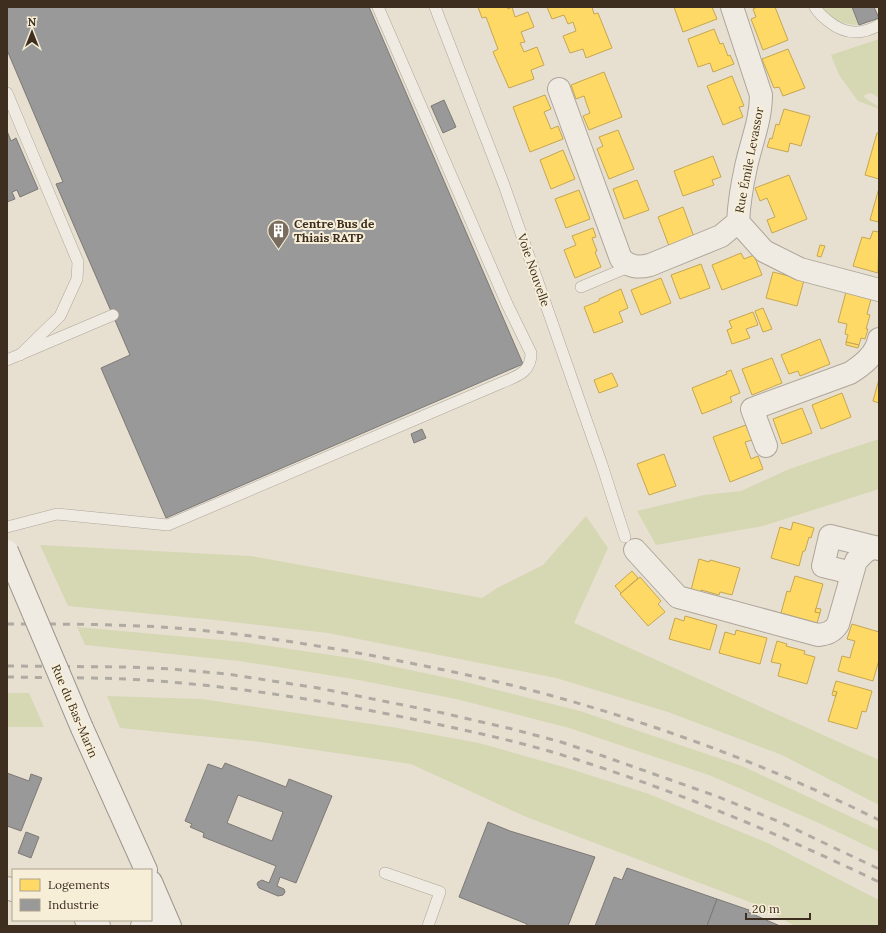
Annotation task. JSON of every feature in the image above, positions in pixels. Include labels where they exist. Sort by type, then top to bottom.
[{"type":"street","name":"Rue Émile Levassor","points":[[631,266],[641,267],[650,265],[721,236],[738,222],[746,168],[759,116],[761,95],[732,7]]},
{"type":"street","points":[[559,89],[621,259],[626,264],[631,266]]},
{"type":"street","points":[[738,222],[764,251],[800,268],[879,290]]},
{"type":"street","points":[[766,446],[752,409],[850,373],[861,367],[875,350],[879,339]]},
{"type":"street","points":[[852,573],[823,566],[830,536],[877,548]]},
{"type":"street","points":[[630,543],[678,598],[818,635],[826,634],[832,631],[838,624],[856,561],[865,552],[877,548]]},
{"type":"street","name":"Rue du Bas-Marin","points":[[7,551],[82,728],[146,869]]},
{"type":"street","points":[[142,926],[168,922],[152,884]]},
{"type":"street","points":[[88,921],[98,926]]},
{"type":"lane","points":[[7,527],[57,514],[168,525],[522,374],[527,369],[531,361],[531,353],[504,296],[378,7]]},
{"type":"lane","name":"Voie Nouvelle","points":[[435,7],[504,185],[630,543]]},
{"type":"lane","points":[[815,7],[826,20],[845,32],[856,33],[879,25]]},
{"type":"lane","points":[[7,93],[78,262],[77,279],[60,316],[20,355]]},
{"type":"lane","points":[[581,287],[631,266]]},
{"type":"lane","points":[[7,360],[113,315]]},
{"type":"lane","points":[[385,873],[440,892],[428,926]]},
{"type":"green space","points":[[820,7],[852,7],[859,25],[848,24],[833,18]]},
{"type":"green space","points":[[879,39],[879,98],[871,93],[865,95],[864,97],[879,107],[879,109],[858,101],[839,75],[831,55]]},
{"type":"green space","points":[[879,439],[879,489],[763,526],[656,545],[637,511],[704,495],[741,491],[787,470]]},
{"type":"green space","points":[[586,516],[608,548],[574,623],[879,760],[879,805],[782,755],[668,712],[556,678],[328,633],[216,620],[68,606],[40,545],[251,556],[482,598],[497,588],[543,565]]},
{"type":"green space","points":[[77,627],[243,642],[358,659],[462,681],[580,711],[742,766],[879,830],[879,852],[821,824],[709,775],[569,728],[456,699],[353,679],[239,661],[85,645]]},
{"type":"green space","points":[[7,693],[29,693],[44,727],[7,727]]},
{"type":"green space","points":[[107,696],[202,699],[392,727],[479,743],[567,768],[649,794],[770,844],[879,900],[879,926],[795,926],[755,904],[524,816],[411,764],[261,742],[120,728]]},
{"type":"building: Logements","points":[[478,7],[507,7],[508,9],[512,7],[515,17],[528,12],[534,27],[521,32],[525,42],[520,43],[524,52],[537,47],[544,65],[531,70],[534,79],[509,88],[493,52],[498,49],[486,17],[482,18]]},
{"type":"building: Logements","points":[[547,7],[592,7],[594,14],[598,13],[612,48],[586,58],[583,49],[570,53],[563,36],[576,31],[573,22],[568,24],[564,15],[552,19]]},
{"type":"building: Logements","points":[[674,7],[712,7],[717,19],[683,32]]},
{"type":"building: Logements","points":[[757,7],[775,7],[788,40],[763,50],[751,19],[756,17],[753,9]]},
{"type":"building: Logements","points":[[714,29],[720,44],[723,43],[728,56],[730,55],[734,64],[713,72],[710,63],[698,67],[688,39]]},
{"type":"building: Logements","points":[[788,49],[805,88],[783,96],[779,87],[774,88],[762,59]]},
{"type":"building: Logements","points":[[604,72],[622,117],[589,130],[583,116],[590,113],[584,96],[576,99],[571,85]]},
{"type":"building: Logements","points":[[732,76],[744,106],[739,107],[743,117],[723,125],[707,86]]},
{"type":"building: Logements","points":[[545,95],[551,109],[544,112],[551,129],[558,126],[563,139],[530,152],[513,107]]},
{"type":"building: Logements","points":[[784,109],[810,116],[801,146],[790,143],[788,152],[767,147],[770,138],[772,139],[776,124],[779,125]]},
{"type":"building: Logements","points":[[618,130],[634,169],[609,179],[597,149],[603,146],[599,137]]},
{"type":"building: Logements","points":[[877,133],[879,133],[879,179],[865,175]]},
{"type":"building: Logements","points":[[563,150],[575,179],[551,189],[540,160]]},
{"type":"building: Logements","points":[[713,156],[721,177],[712,180],[714,185],[683,196],[674,171]]},
{"type":"building: Logements","points":[[789,175],[807,219],[772,233],[767,220],[775,217],[767,198],[760,201],[755,188]]},
{"type":"building: Logements","points":[[637,180],[649,210],[624,219],[613,189]]},
{"type":"building: Logements","points":[[879,188],[879,222],[870,220]]},
{"type":"building: Logements","points":[[579,190],[590,219],[566,228],[555,199]]},
{"type":"building: Logements","points":[[683,207],[694,237],[669,246],[658,217]]},
{"type":"building: Logements","points":[[593,228],[596,237],[592,238],[597,251],[595,252],[601,267],[575,278],[564,250],[576,245],[572,236]]},
{"type":"building: Logements","points":[[873,231],[879,232],[878,273],[853,266],[862,237],[870,239]]},
{"type":"building: Logements","points":[[820,245],[825,246],[821,257],[817,256]]},
{"type":"building: Logements","points":[[741,253],[744,259],[754,255],[762,275],[722,290],[712,265]]},
{"type":"building: Logements","points":[[701,264],[710,288],[680,299],[671,275]]},
{"type":"building: Logements","points":[[773,272],[804,280],[797,306],[766,298]]},
{"type":"building: Logements","points":[[661,278],[671,303],[641,315],[631,290]]},
{"type":"building: Logements","points":[[621,289],[628,308],[619,312],[623,322],[594,333],[584,307]]},
{"type":"building: Logements","points":[[846,292],[871,299],[867,314],[870,315],[866,329],[868,329],[865,339],[861,338],[859,345],[846,342],[848,335],[845,334],[847,324],[838,322]]},
{"type":"building: Logements","points":[[763,308],[772,329],[763,332],[755,311]]},
{"type":"building: Logements","points":[[753,312],[758,325],[746,329],[750,338],[732,344],[727,330],[732,328],[729,321]]},
{"type":"building: Logements","points":[[820,339],[830,364],[800,376],[798,371],[789,374],[781,355]]},
{"type":"building: Logements","points":[[846,342],[859,345],[858,348],[846,345]]},
{"type":"building: Logements","points":[[772,358],[782,383],[752,395],[742,369]]},
{"type":"building: Logements","points":[[731,370],[740,393],[730,397],[732,402],[702,414],[692,388],[727,374],[726,372]]},
{"type":"building: Logements","points":[[612,373],[618,386],[599,393],[594,380]]},
{"type":"building: Logements","points":[[879,379],[879,403],[873,401]]},
{"type":"building: Logements","points":[[842,393],[851,417],[821,429],[812,405]]},
{"type":"building: Logements","points":[[802,408],[812,433],[782,444],[773,419]]},
{"type":"building: Logements","points":[[746,425],[752,440],[745,442],[751,459],[758,456],[763,469],[730,482],[713,437]]},
{"type":"building: Logements","points":[[664,454],[676,486],[649,495],[637,464]]},
{"type":"building: Logements","points":[[793,522],[814,528],[811,538],[809,537],[805,551],[803,551],[799,566],[771,558],[780,527],[791,530]]},
{"type":"building: Logements","points":[[699,559],[709,562],[710,560],[740,568],[732,595],[720,592],[719,595],[701,590],[701,592],[691,590]]},
{"type":"building: Logements","points":[[632,571],[638,578],[621,593],[615,586]]},
{"type":"building: Logements","points":[[795,576],[823,584],[815,612],[820,613],[817,623],[781,613],[787,591],[790,592]]},
{"type":"building: Logements","points":[[640,577],[661,601],[658,604],[665,612],[648,626],[620,594]]},
{"type":"building: Logements","points":[[816,608],[821,609],[820,613],[815,612]]},
{"type":"building: Logements","points":[[685,616],[717,625],[710,650],[669,639],[675,618],[684,621]]},
{"type":"building: Logements","points":[[852,624],[879,632],[879,660],[873,681],[838,671],[842,656],[850,658],[855,641],[847,639]]},
{"type":"building: Logements","points":[[736,630],[767,638],[760,664],[719,653],[725,632],[735,635]]},
{"type":"building: Logements","points":[[777,641],[787,644],[786,646],[805,651],[804,654],[815,657],[807,684],[778,676],[781,664],[771,662]]},
{"type":"building: Logements","points":[[836,681],[872,691],[866,712],[862,711],[857,729],[828,721],[837,692],[833,691]]},
{"type":"building: Logements","points":[[833,691],[837,692],[835,696],[832,695]]},
{"type":"building: Industrie","name":"Centre Bus de Thiais RATP","points":[[7,7],[369,7],[523,364],[166,518],[101,368],[130,355],[56,184],[63,182],[7,50]]},
{"type":"building: Industrie","points":[[852,7],[874,7],[879,18],[859,25]]},
{"type":"building: Industrie","points":[[444,100],[456,127],[443,133],[431,106]]},
{"type":"building: Industrie","points":[[7,131],[11,141],[16,138],[38,189],[20,197],[17,190],[12,192],[15,199],[7,202]]},
{"type":"building: Industrie","points":[[422,429],[426,438],[414,443],[411,434]]},
{"type":"building: Industrie","points":[[225,763],[286,787],[289,779],[332,796],[296,883],[280,877],[277,886],[284,889],[285,892],[283,895],[278,896],[259,888],[257,884],[262,880],[269,883],[276,866],[203,837],[204,833],[190,827],[192,824],[185,821],[208,764],[222,769]],"holes":[[[238,795],[283,812],[272,841],[227,823]]]},
{"type":"building: Industrie","points":[[7,773],[29,781],[31,774],[42,778],[21,831],[7,826]]},
{"type":"building: Industrie","points":[[488,822],[510,831],[595,857],[568,926],[526,926],[527,924],[459,897]]},
{"type":"building: Industrie","points":[[26,832],[39,837],[31,858],[18,853]]},
{"type":"building: Industrie","points":[[627,868],[717,899],[707,926],[595,926],[614,877],[622,880]]},
{"type":"building: Industrie","points":[[717,899],[749,910],[748,912],[780,926],[707,926]]},
{"type":"railway","points":[[7,624],[123,625],[217,632],[301,643],[426,666],[529,690],[591,707],[675,734],[799,783],[879,820]]},
{"type":"railway","points":[[7,666],[127,667],[227,674],[318,688],[443,713],[512,729],[561,742],[716,796],[780,822],[879,869]]},
{"type":"railway","points":[[7,677],[129,679],[233,688],[356,708],[524,744],[600,767],[681,796],[761,828],[879,882]]},
{"type":"place","name":"Centre Bus de Thiais RATP","points":[[279,250]]}]
